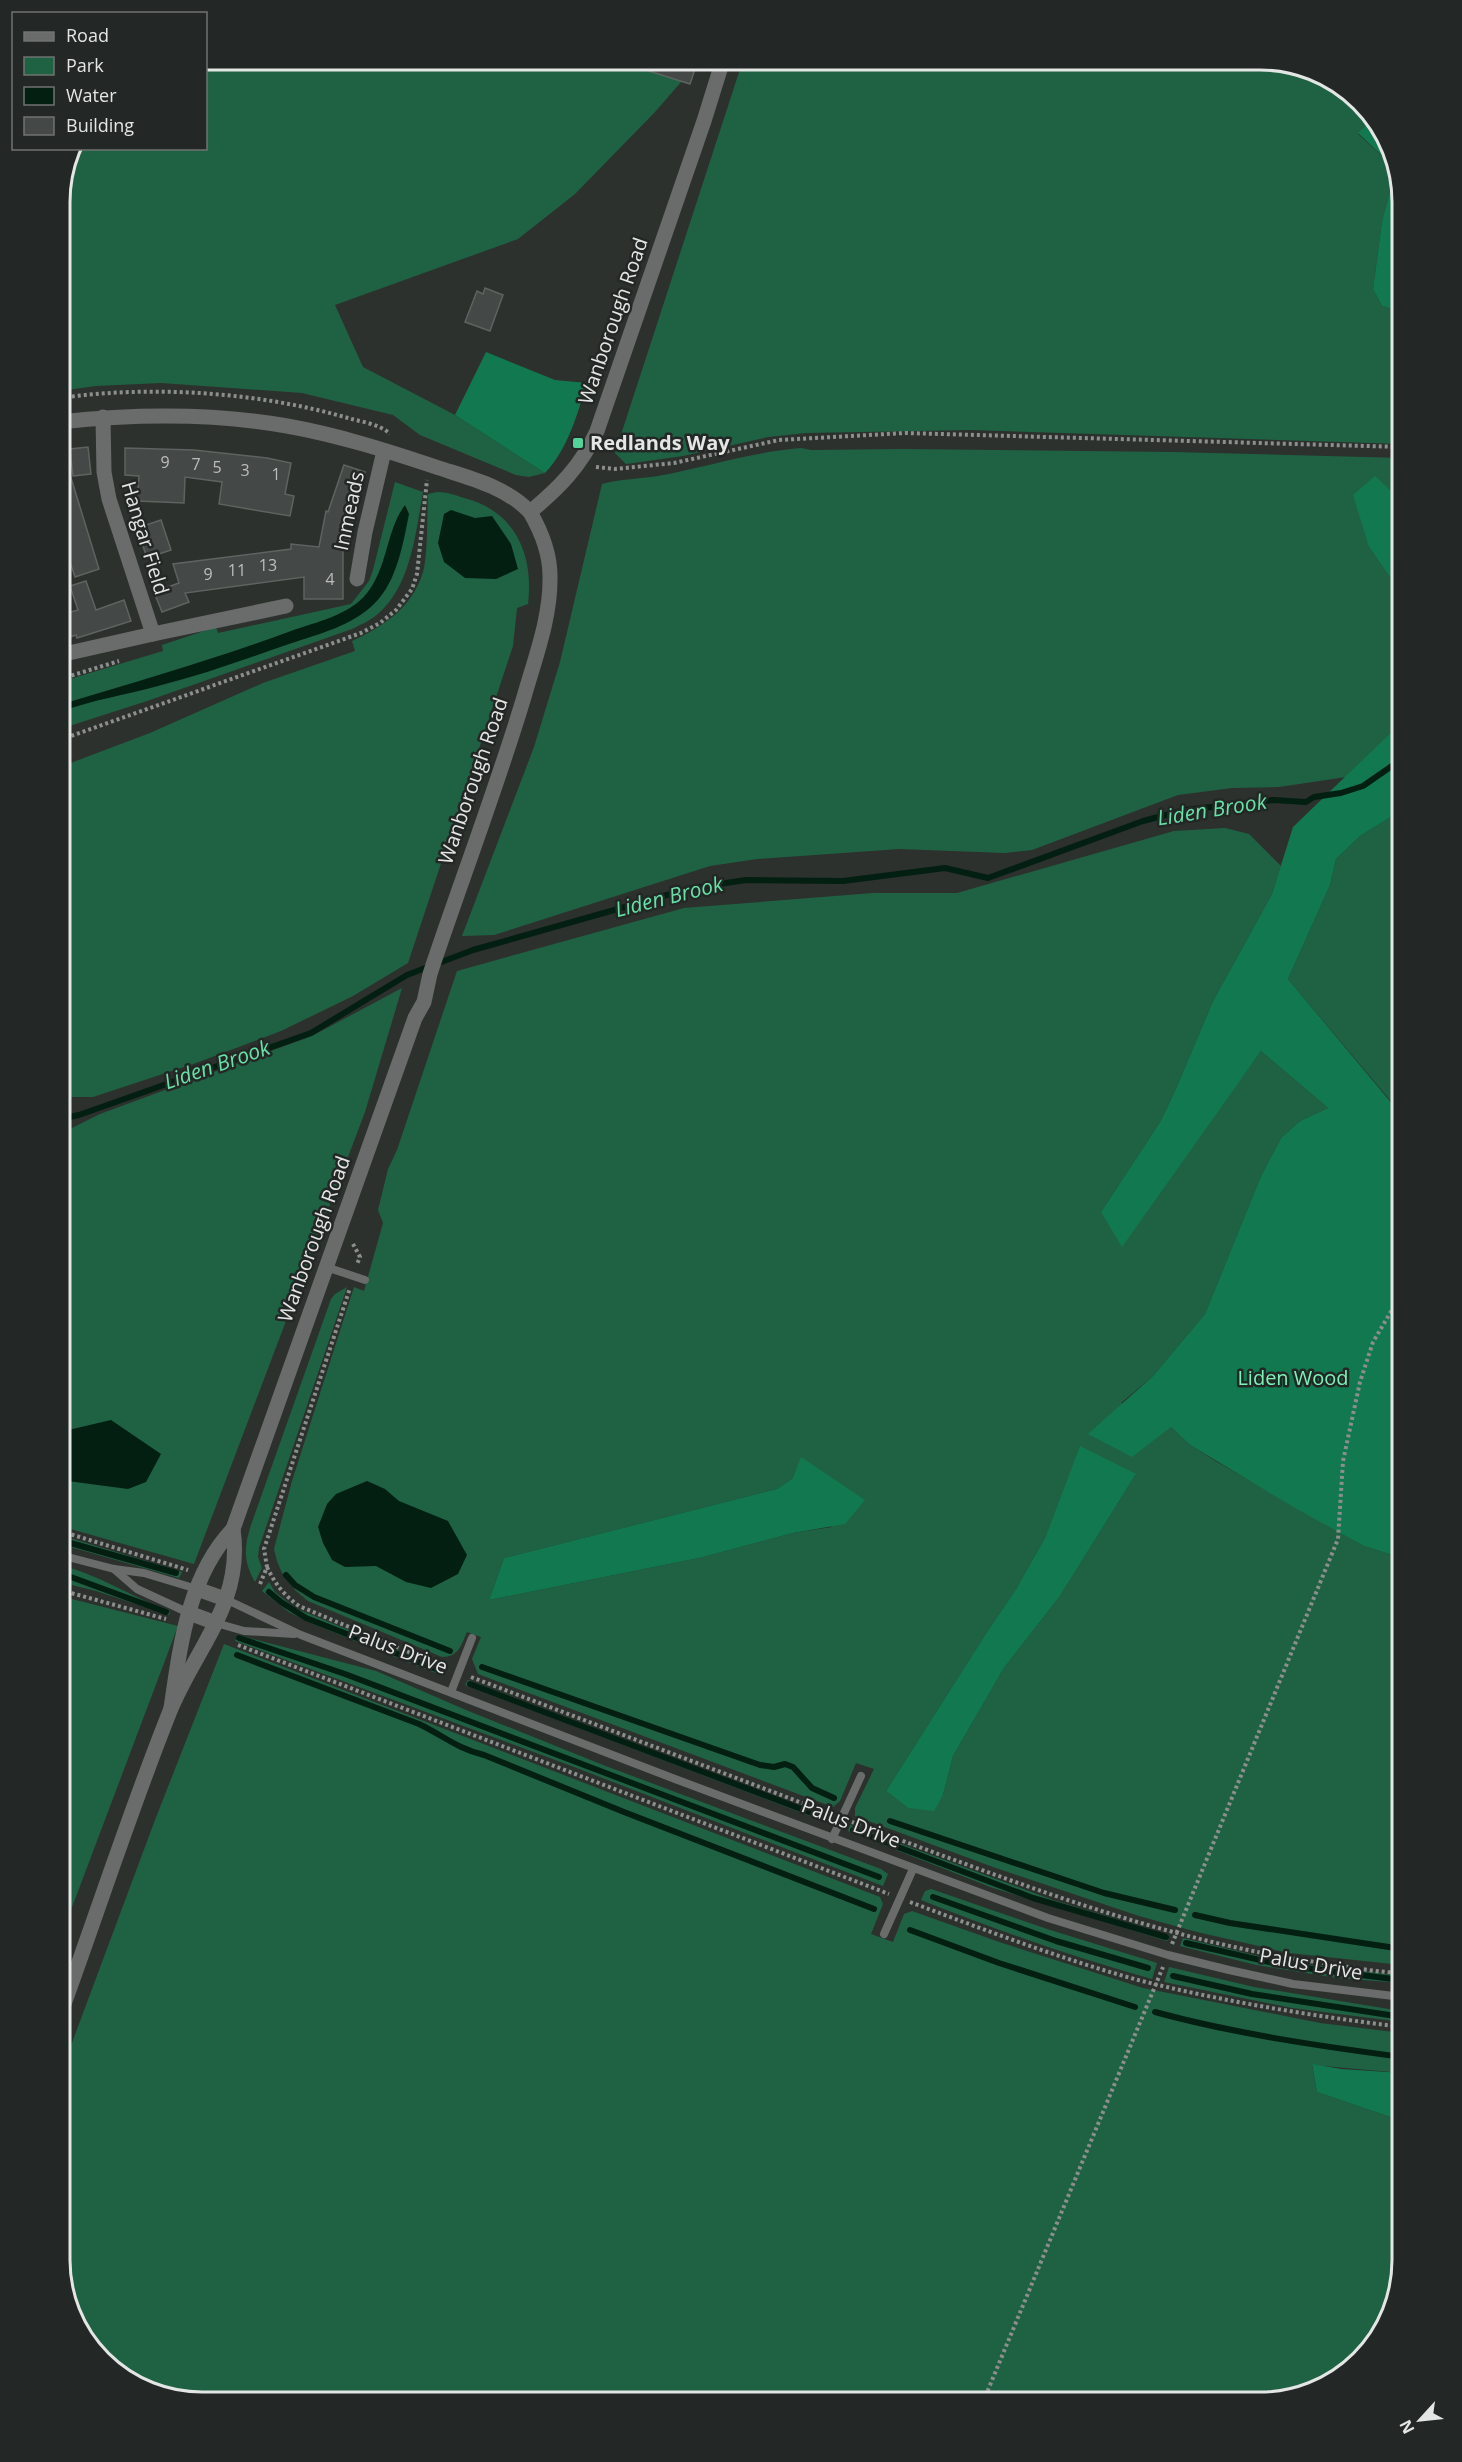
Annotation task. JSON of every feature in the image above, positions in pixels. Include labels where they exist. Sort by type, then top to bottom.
[{"type":"street","name":"Wanborough Road","points":[[171,1708],[180,1644],[197,1589],[212,1556],[233,1529],[415,1018],[429,988],[430,974],[441,940],[513,733],[543,631],[550,575],[542,536],[530,512],[573,473],[597,431],[720,70]]},
{"type":"street","points":[[71,421],[103,417],[174,416],[227,418],[294,427],[428,464],[499,489],[530,512]]},
{"type":"street","name":"Hangar Field","points":[[103,417],[104,472],[109,499],[153,634]]},
{"type":"street","name":"Inmeads","points":[[357,579],[374,489],[384,451]]},
{"type":"street","points":[[71,653],[286,606]]},
{"type":"street","name":"Wanborough Road","points":[[70,1987],[171,1708],[216,1623],[225,1599],[234,1562],[233,1529]]},
{"type":"street","name":"Palus Drive","points":[[197,1589],[225,1599]]},
{"type":"street","name":"Palus Drive","points":[[189,1612],[216,1623]]},
{"type":"lane","points":[[326,1267],[365,1280]]},
{"type":"lane","name":"Palus Drive","points":[[70,1558],[114,1569],[144,1573],[197,1589]]},
{"type":"lane","name":"Palus Drive","points":[[114,1569],[137,1589],[189,1612]]},
{"type":"lane","name":"Palus Drive","points":[[225,1599],[301,1635],[832,1839],[1048,1918],[1168,1955],[1293,1984],[1391,1996]]},
{"type":"lane","name":"Palus Drive","points":[[216,1623],[244,1631],[301,1635]]},
{"type":"lane","points":[[451,1692],[472,1638]]},
{"type":"lane","points":[[832,1839],[861,1776]]},
{"type":"lane","points":[[884,1934],[913,1869]]},
{"type":"path","points":[[615,469],[674,463],[779,440],[905,433],[1391,447]]},
{"type":"path","points":[[71,736],[336,644],[380,623],[396,610],[412,589],[417,574],[428,464]]},
{"type":"path","points":[[337,1235],[352,1240],[360,1257],[264,1549],[267,1567],[273,1581],[299,1606],[459,1672],[1039,1891],[1176,1934],[1275,1956],[1391,1972]]},
{"type":"path","points":[[987,2392],[1338,1539],[1342,1461],[1360,1382],[1373,1342],[1391,1312]]},
{"type":"path","points":[[70,1533],[189,1570]]},
{"type":"path","points":[[260,1584],[267,1567]]},
{"type":"path","points":[[70,1593],[172,1621]]},
{"type":"path","points":[[235,1644],[1029,1945],[1156,1984],[1246,2004],[1391,2026]]},
{"type":"green space","points":[[207,70],[650,70],[682,81],[575,194],[518,239],[335,305],[363,367],[455,415],[545,473],[529,477],[516,475],[420,435],[393,415],[302,393],[161,383],[71,389],[71,194],[75,168],[82,150],[207,150]]},
{"type":"green space","points":[[740,71],[1268,71],[1285,73],[1318,84],[1346,103],[1366,126],[1358,134],[1383,157],[1390,190],[1382,221],[1373,289],[1382,306],[1391,309],[1391,444],[970,430],[806,433],[768,437],[683,456],[626,464],[615,453]]},
{"type":"green space","points":[[1366,125],[1383,156],[1358,133]]},
{"type":"green space","points":[[1390,190],[1391,309],[1382,306],[1373,289],[1382,221]]},
{"type":"green space","points":[[486,352],[555,380],[587,383],[566,442],[545,473],[455,415]]},
{"type":"green space","points":[[801,448],[811,450],[1172,452],[1391,458],[1391,491],[1369,547],[1391,579],[1391,733],[1346,777],[1279,787],[1232,788],[1178,795],[1032,850],[1005,853],[899,849],[757,859],[710,866],[494,935],[462,936],[534,747],[560,662],[602,484],[658,476]]},
{"type":"green space","points":[[1375,476],[1391,491],[1391,579],[1369,547],[1353,495]]},
{"type":"green space","points":[[395,482],[423,492],[410,556],[399,587],[380,612],[367,622],[147,701],[71,726],[71,679],[163,651],[162,645],[216,627],[218,633],[351,604],[369,581]]},
{"type":"green space","points":[[437,492],[451,494],[482,504],[496,513],[508,524],[524,552],[529,586],[528,604],[517,608],[513,646],[408,963],[353,996],[281,1031],[196,1063],[93,1097],[71,1097],[71,763],[150,733],[263,683],[355,651],[352,641],[386,622],[404,606],[418,585],[426,556],[428,494]]},
{"type":"green space","name":"Liden Wood","points":[[1391,733],[1391,817],[1360,836],[1336,859],[1330,885],[1288,979],[1391,1102],[1391,1555],[1364,1546],[1295,1508],[1190,1445],[1171,1427],[1132,1457],[1088,1434],[1153,1376],[1205,1314],[1261,1176],[1281,1138],[1300,1121],[1328,1108],[1261,1051],[1122,1247],[1101,1212],[1160,1122],[1213,1001],[1272,894],[1293,827]]},
{"type":"green space","points":[[1391,817],[1391,1101],[1288,979],[1330,885],[1336,859],[1360,836]]},
{"type":"green space","points":[[1225,828],[1249,834],[1281,866],[1272,894],[1213,1001],[1160,1122],[1101,1212],[1210,1121],[1261,1051],[1328,1108],[1300,1121],[1281,1138],[1261,1176],[1205,1314],[1153,1376],[1121,1403],[1171,1427],[1190,1445],[1217,1462],[1364,1546],[1391,1555],[1391,1964],[1289,1953],[1197,1932],[1139,1916],[993,1867],[855,1816],[855,1808],[874,1769],[856,1763],[840,1801],[833,1807],[478,1674],[472,1659],[481,1637],[467,1632],[456,1653],[442,1657],[308,1601],[296,1591],[282,1573],[277,1561],[274,1549],[292,1481],[354,1287],[364,1291],[383,1223],[378,1210],[388,1169],[397,1150],[457,971],[684,908],[873,893],[957,893],[1174,831]],"holes":[[[1136,1474],[1060,1596],[1004,1668],[953,1756],[943,1795],[908,1808],[886,1791],[1016,1589],[1046,1536]],[[793,1478],[832,1527],[793,1533],[699,1558],[489,1600],[504,1558],[777,1489]]]},
{"type":"green space","points":[[402,988],[365,1112],[194,1564],[70,1529],[71,1129],[100,1114],[312,1036]]},
{"type":"green space","points":[[347,1287],[259,1548],[258,1557],[262,1568],[255,1582],[248,1567],[246,1554],[251,1525],[331,1299]]},
{"type":"green space","points":[[1080,1446],[1136,1474],[1060,1596],[1004,1668],[953,1756],[943,1795],[934,1811],[908,1808],[886,1791],[1016,1589],[1046,1536]]},
{"type":"green space","points":[[801,1457],[865,1500],[845,1524],[793,1533],[699,1558],[489,1600],[504,1558],[777,1489],[793,1478]]},
{"type":"green space","points":[[70,1538],[182,1572],[179,1578],[70,1547]]},
{"type":"green space","points":[[70,1568],[170,1612],[169,1615],[70,1585]]},
{"type":"green space","points":[[269,1582],[275,1592],[295,1608],[446,1670],[443,1676],[308,1622],[289,1612],[262,1591]]},
{"type":"green space","points":[[70,1599],[178,1626],[70,1912]]},
{"type":"green space","points":[[238,1635],[376,1671],[603,1765],[881,1869],[888,1874],[883,1886],[574,1767],[235,1641]]},
{"type":"green space","points":[[224,1644],[880,1897],[883,1904],[871,1934],[893,1942],[904,1914],[912,1911],[1002,1943],[1143,1988],[1320,2023],[1391,2032],[1391,2072],[1312,2065],[1317,2092],[1391,2117],[1391,2259],[1387,2294],[1381,2310],[1374,2325],[1359,2346],[1333,2369],[1318,2378],[1294,2387],[1259,2392],[194,2391],[177,2389],[144,2378],[116,2359],[103,2346],[84,2318],[75,2294],[70,2259],[70,2048],[155,1820]]},
{"type":"green space","points":[[468,1680],[828,1817],[826,1822],[465,1685]]},
{"type":"green space","points":[[850,1825],[1053,1900],[1169,1935],[1167,1941],[993,1888],[848,1831]]},
{"type":"green space","points":[[931,1889],[1047,1929],[1157,1963],[1152,1979],[1093,1962],[921,1900],[925,1891]]},
{"type":"green space","points":[[1183,1938],[1279,1961],[1391,1975],[1391,1982],[1337,1978],[1256,1965],[1180,1946]]},
{"type":"green space","points":[[1169,1967],[1254,1987],[1391,2009],[1391,2021],[1292,2008],[1164,1982]]},
{"type":"green space","points":[[1312,2064],[1341,2069],[1391,2072],[1391,2117],[1317,2092]]},
{"type":"water","points":[[405,505],[409,514],[394,573],[383,594],[356,618],[323,633],[207,672],[71,708],[71,702],[322,621],[351,607],[360,601],[374,583],[399,515]]},
{"type":"water","points":[[451,510],[475,518],[492,516],[511,544],[518,569],[496,579],[465,578],[444,562],[438,543],[444,514]]},
{"type":"water","points":[[111,1420],[161,1454],[146,1482],[128,1489],[70,1481],[70,1430]]},
{"type":"water","points":[[367,1481],[385,1489],[399,1501],[448,1521],[467,1555],[458,1574],[431,1588],[406,1582],[376,1566],[345,1567],[332,1560],[318,1527],[327,1504],[336,1494]]},
{"type":"building","points":[[647,70],[695,70],[690,84]]},
{"type":"building","points":[[485,288],[503,295],[490,331],[465,322],[477,291],[483,294]]},
{"type":"building","points":[[88,447],[91,474],[73,476],[71,449]]},
{"type":"building","points":[[125,448],[194,450],[291,463],[285,494],[294,496],[290,516],[219,504],[222,482],[185,477],[184,503],[137,501],[139,476],[125,475]]},
{"type":"building","points":[[344,465],[365,472],[350,516],[354,517],[347,551],[343,550],[343,599],[304,599],[304,577],[185,593],[189,602],[162,612],[154,592],[179,583],[173,564],[291,549],[291,544],[319,547],[326,511],[328,512]]},
{"type":"building","points":[[71,477],[99,569],[75,577],[71,564]]},
{"type":"building","points":[[161,520],[171,550],[147,558],[137,528]]},
{"type":"building","points":[[86,581],[96,610],[124,600],[131,621],[77,638],[76,635],[71,637],[71,612],[78,610],[71,586]]},
{"type":"waterway","name":"Liden Brook","points":[[71,1117],[311,1033],[407,975],[473,950],[692,888],[746,880],[843,881],[945,868],[988,878],[1143,821],[1185,810],[1273,800],[1306,802],[1314,797],[1341,793],[1363,786],[1391,767]]},
{"type":"waterway","points":[[70,1543],[176,1573]]},
{"type":"waterway","points":[[286,1575],[295,1585],[314,1597],[450,1651]]},
{"type":"waterway","points":[[70,1577],[166,1612]]},
{"type":"waterway","points":[[269,1592],[306,1618],[441,1671]]},
{"type":"waterway","points":[[239,1638],[345,1674],[879,1877]]},
{"type":"waterway","points":[[237,1655],[419,1724],[466,1749],[874,1909]]},
{"type":"waterway","points":[[482,1667],[760,1765],[774,1767],[785,1764],[793,1767],[812,1788],[834,1798]]},
{"type":"waterway","points":[[470,1684],[825,1818]]},
{"type":"waterway","points":[[890,1821],[1104,1893],[1175,1910]]},
{"type":"waterway","points":[[853,1830],[1033,1898],[1166,1937]]},
{"type":"waterway","points":[[933,1897],[1056,1941],[1148,1968]]},
{"type":"waterway","points":[[1195,1915],[1230,1923],[1391,1947]]},
{"type":"waterway","points":[[910,1930],[999,1963],[1135,2007]]},
{"type":"waterway","points":[[1186,1943],[1282,1965],[1391,1979]]},
{"type":"waterway","points":[[1173,1976],[1252,1994],[1391,2015]]},
{"type":"waterway","points":[[1155,2012],[1247,2033],[1391,2055]]},
{"type":"place","name":"Redlands Way","points":[[578,443]]}]
